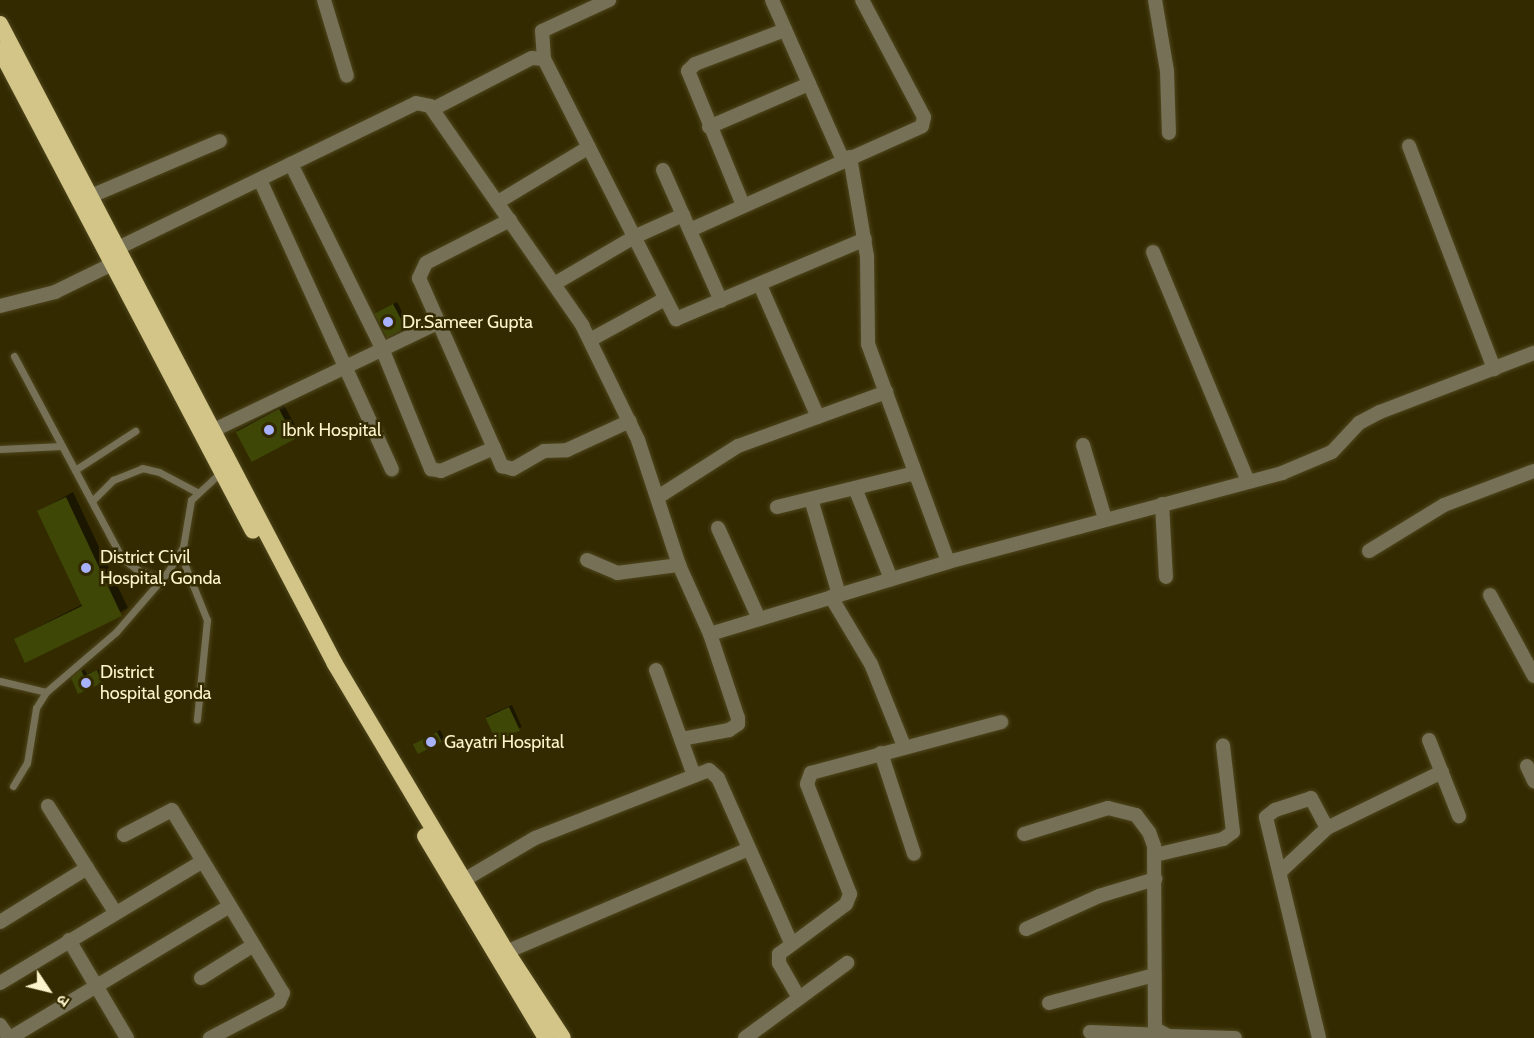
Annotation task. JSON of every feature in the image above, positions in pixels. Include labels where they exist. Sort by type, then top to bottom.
[{"type":"highway","points":[[0,24],[335,664],[507,952],[563,1038]]},
{"type":"highway","points":[[0,50],[110,265],[336,683],[546,1038]]},
{"type":"street","points":[[324,0],[348,76]]},
{"type":"street","points":[[609,0],[587,4],[542,31],[544,59],[676,319],[865,239]]},
{"type":"street","points":[[772,0],[809,84],[846,158],[865,239],[866,326],[886,392],[948,562]]},
{"type":"street","points":[[690,230],[846,158],[916,130],[924,122],[862,0]]},
{"type":"street","points":[[1155,0],[1167,71],[1169,133]]},
{"type":"street","points":[[743,205],[689,76],[691,67],[785,30]]},
{"type":"street","points":[[433,109],[532,58],[544,59]]},
{"type":"street","points":[[709,127],[809,84]]},
{"type":"street","points":[[118,248],[416,103],[433,109],[590,340],[630,421],[658,497],[679,565],[710,634],[738,724],[729,730],[681,739]]},
{"type":"street","points":[[91,196],[220,141]]},
{"type":"street","points":[[1409,146],[1494,369]]},
{"type":"street","points":[[498,202],[590,147]]},
{"type":"street","points":[[291,164],[381,346],[431,469],[441,471],[494,448]]},
{"type":"street","points":[[663,170],[721,301]]},
{"type":"street","points":[[260,180],[392,469]]},
{"type":"street","points":[[554,284],[634,237],[683,215]]},
{"type":"street","points":[[510,220],[422,267],[419,278],[502,466],[513,469],[544,451],[567,450],[630,421]]},
{"type":"street","points":[[1153,252],[1248,481]]},
{"type":"street","points":[[0,306],[55,292],[110,265]]},
{"type":"street","points":[[760,285],[818,417]]},
{"type":"street","points":[[590,340],[665,299]]},
{"type":"street","points":[[214,430],[381,346],[438,322]]},
{"type":"street","points":[[710,634],[948,562],[1282,473],[1332,452],[1362,421],[1534,353]]},
{"type":"street","points":[[658,497],[738,446],[886,392]]},
{"type":"street","points":[[1083,445],[1105,519]]},
{"type":"street","points":[[1369,551],[1444,505],[1534,471]]},
{"type":"street","points":[[777,507],[915,472]]},
{"type":"street","points":[[855,488],[891,579]]},
{"type":"street","points":[[811,499],[835,596],[871,664],[904,746]]},
{"type":"street","points":[[1162,504],[1166,577]]},
{"type":"street","points":[[718,528],[759,619]]},
{"type":"street","points":[[587,560],[617,573],[679,565]]},
{"type":"street","points":[[1490,595],[1534,676]]},
{"type":"street","points":[[656,670],[693,773]]},
{"type":"street","points":[[799,998],[778,959],[791,943],[849,900],[808,778],[818,771],[904,746],[1001,722]]},
{"type":"street","points":[[1429,740],[1459,816]]},
{"type":"street","points":[[1155,855],[1223,839],[1233,832],[1223,746]]},
{"type":"street","points":[[881,753],[914,854]]},
{"type":"street","points":[[1527,766],[1534,781]]},
{"type":"street","points":[[464,880],[535,838],[693,773],[709,770],[718,778],[791,943]]},
{"type":"street","points":[[1280,872],[1327,828],[1442,772]]},
{"type":"street","points":[[1319,1038],[1266,821],[1268,815],[1311,798],[1327,828]]},
{"type":"street","points":[[48,806],[116,912]]},
{"type":"street","points":[[1024,834],[1117,808],[1136,814],[1144,823],[1155,855],[1153,1025],[1162,1035]]},
{"type":"street","points":[[124,835],[172,810],[283,998],[210,1038]]},
{"type":"street","points":[[507,952],[749,849]]},
{"type":"street","points":[[0,983],[201,862]]},
{"type":"street","points":[[0,922],[87,868]]},
{"type":"street","points":[[1026,929],[1099,896],[1155,879]]},
{"type":"street","points":[[0,1025],[10,1038],[228,907]]},
{"type":"street","points":[[69,940],[127,1038]]},
{"type":"street","points":[[201,978],[252,946]]},
{"type":"street","points":[[745,1038],[848,963]]},
{"type":"street","points":[[1049,1003],[1154,975]]},
{"type":"street","points":[[1090,1032],[1235,1038]]},
{"type":"lane","points":[[14,356],[123,558],[136,569],[161,580]]},
{"type":"lane","points":[[75,470],[135,431]]},
{"type":"lane","points":[[0,449],[62,446]]},
{"type":"lane","points":[[92,501],[113,480],[142,468],[159,472],[197,492]]},
{"type":"lane","points":[[13,786],[27,762],[36,708],[46,692],[116,632],[161,580],[180,553],[191,500],[221,472]]},
{"type":"lane","points":[[180,553],[207,620],[197,719]]},
{"type":"lane","points":[[0,681],[46,692]]},
{"type":"building","points":[[393,304],[406,328],[387,338],[374,314]]},
{"type":"building","points":[[279,409],[295,439],[252,462],[236,432]]},
{"type":"building","points":[[66,497],[122,616],[25,663],[14,639],[82,606],[37,511]]},
{"type":"building","points":[[81,670],[84,676],[97,670],[102,683],[78,694],[71,678]]},
{"type":"building","points":[[509,707],[520,731],[496,742],[485,718]]},
{"type":"building","points":[[437,732],[442,742],[418,754],[413,744]]},
{"type":"place","name":"Dr.Sameer Gupta","points":[[388,322]]},
{"type":"place","name":"Ibnk Hospital","points":[[269,430]]},
{"type":"place","name":"District Civil Hospital, Gonda","points":[[86,568]]},
{"type":"place","name":"District hospital gonda","points":[[86,683]]},
{"type":"place","name":"Gayatri Hospital","points":[[431,742]]}]
